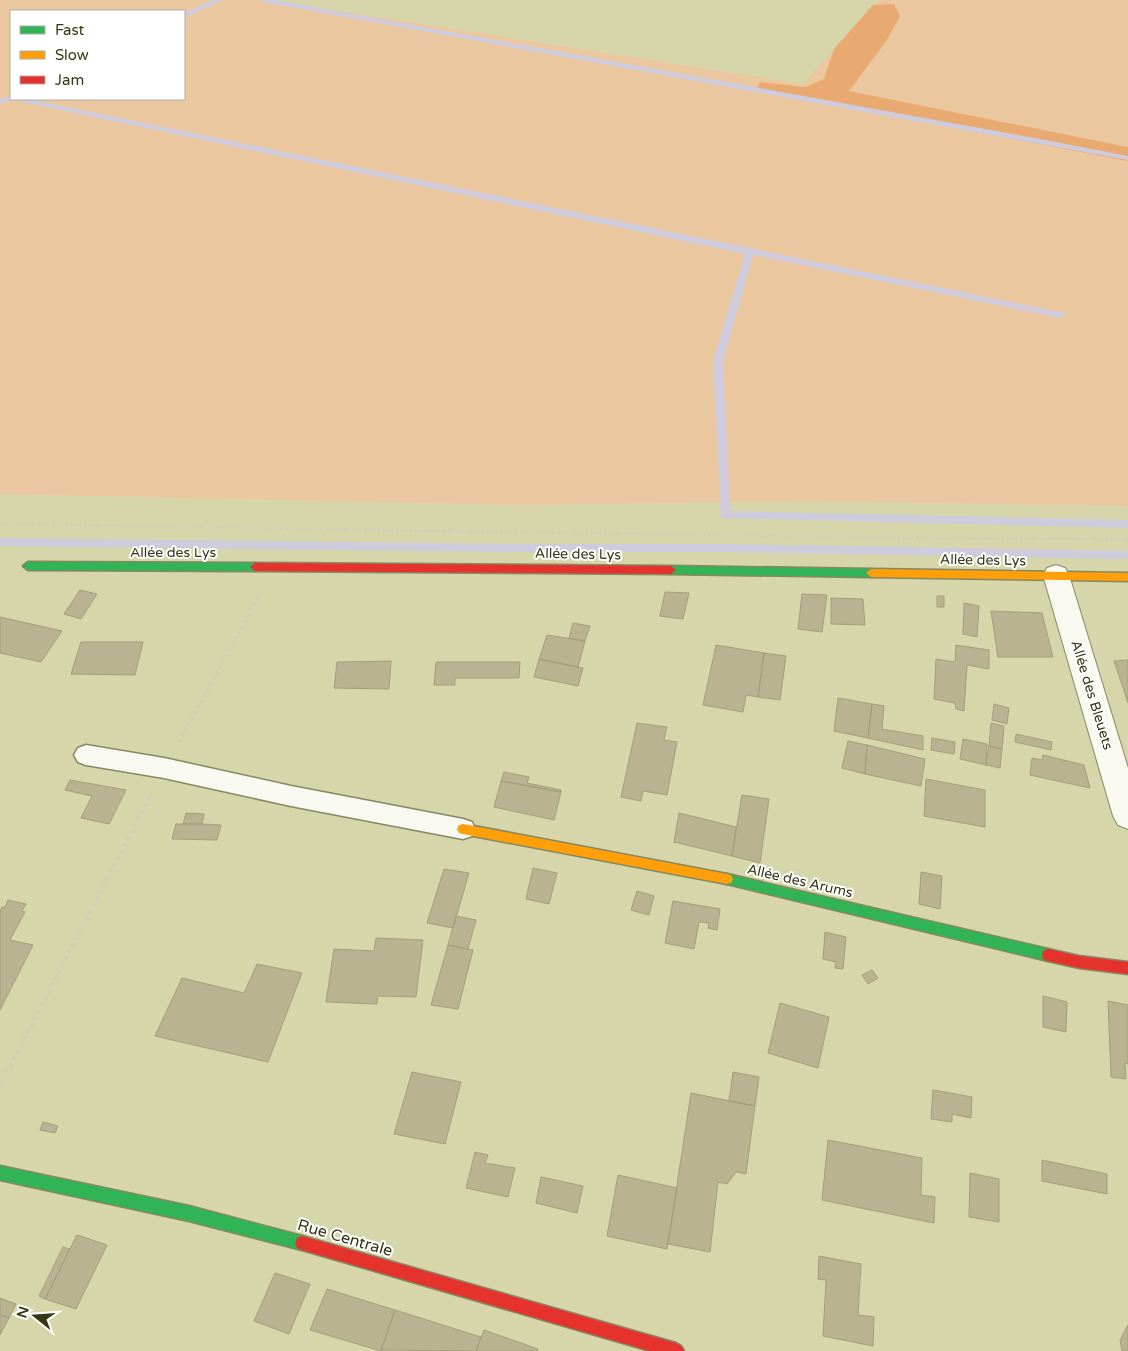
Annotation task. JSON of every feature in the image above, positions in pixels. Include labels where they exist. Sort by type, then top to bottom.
[{"type":"street","name":"Allée des Lys","points":[[28,566],[1128,577]]},
{"type":"street","name":"Allée des Bleuets","points":[[1056,575],[1128,816]]},
{"type":"street","name":"Allée des Arums","points":[[463,829],[688,870],[1079,962],[1128,968]]},
{"type":"street","name":"Rue Centrale","points":[[0,1173],[149,1204],[258,1230],[676,1351]]},
{"type":"lane","points":[[86,754],[463,829]]},
{"type":"path","points":[[0,524],[868,538],[1128,539]]},
{"type":"path","points":[[0,1086],[164,768],[275,567]]},
{"type":"shaded area","points":[[0,0],[270,0],[803,84],[873,5],[881,0],[1128,0],[1128,506],[808,501],[521,505],[0,494]]},
{"type":"shaded area","points":[[894,4],[900,16],[887,40],[849,91],[1128,147],[1128,161],[756,90],[760,82],[806,87],[824,79],[834,49],[873,5]]},
{"type":"building","points":[[80,590],[97,594],[81,619],[64,614]]},
{"type":"building","points":[[665,592],[689,593],[683,619],[660,616]]},
{"type":"building","points":[[802,594],[827,595],[822,632],[798,629]]},
{"type":"building","points":[[937,596],[944,596],[944,607],[937,607]]},
{"type":"building","points":[[831,598],[863,599],[865,625],[831,624]]},
{"type":"building","points":[[964,603],[979,606],[977,637],[963,634]]},
{"type":"building","points":[[991,611],[1042,613],[1053,657],[998,657]]},
{"type":"building","points":[[0,617],[62,631],[41,662],[0,653]]},
{"type":"building","points":[[573,623],[590,626],[585,641],[569,638]]},
{"type":"building","points":[[547,635],[585,641],[578,667],[539,659]]},
{"type":"building","points":[[81,642],[143,642],[135,675],[71,674]]},
{"type":"building","points":[[716,645],[764,653],[758,697],[746,695],[743,712],[703,705]]},
{"type":"building","points":[[956,645],[989,650],[989,669],[967,665],[964,711],[956,709],[955,703],[934,699],[936,659],[955,662]]},
{"type":"building","points":[[764,653],[786,656],[780,700],[758,697]]},
{"type":"building","points":[[539,659],[583,668],[578,686],[534,677]]},
{"type":"building","points":[[1128,660],[1128,703],[1114,661]]},
{"type":"building","points":[[391,661],[389,689],[334,688],[337,662]]},
{"type":"building","points":[[436,662],[520,662],[519,678],[455,678],[455,685],[434,685]]},
{"type":"building","points":[[838,698],[872,704],[868,738],[834,731]]},
{"type":"building","points":[[872,704],[884,706],[882,729],[923,736],[923,750],[868,738]]},
{"type":"building","points":[[994,704],[1009,708],[1007,724],[992,720]]},
{"type":"building","points":[[637,723],[667,727],[664,740],[677,742],[667,795],[643,791],[641,801],[621,797]]},
{"type":"building","points":[[991,723],[1004,726],[1002,749],[989,746]]},
{"type":"building","points":[[1016,734],[1052,742],[1051,750],[1015,742]]},
{"type":"building","points":[[932,738],[955,742],[954,754],[931,750]]},
{"type":"building","points":[[963,739],[987,744],[986,765],[960,759]]},
{"type":"building","points":[[848,741],[867,745],[865,774],[842,768]]},
{"type":"building","points":[[867,745],[925,759],[921,786],[865,774]]},
{"type":"building","points":[[989,746],[1002,749],[1000,768],[986,765]]},
{"type":"building","points":[[1043,755],[1084,765],[1090,788],[1030,775],[1032,758],[1042,760]]},
{"type":"building","points":[[504,772],[529,777],[527,783],[561,790],[561,792],[501,781]]},
{"type":"building","points":[[926,779],[985,790],[985,827],[924,816]]},
{"type":"building","points":[[70,780],[126,790],[109,824],[81,818],[92,796],[65,790]]},
{"type":"building","points":[[501,781],[561,792],[554,820],[494,807]]},
{"type":"building","points":[[742,795],[769,799],[760,863],[732,856]]},
{"type":"building","points":[[186,813],[204,814],[202,824],[183,824]]},
{"type":"building","points":[[679,813],[736,827],[732,856],[674,842]]},
{"type":"building","points":[[176,824],[221,825],[217,840],[172,839]]},
{"type":"building","points":[[533,868],[557,873],[549,904],[526,899]]},
{"type":"building","points":[[444,869],[469,873],[453,928],[427,923]]},
{"type":"building","points":[[921,872],[942,876],[940,909],[919,904]]},
{"type":"building","points":[[637,891],[654,896],[649,915],[631,910]]},
{"type":"building","points":[[8,900],[26,904],[22,911],[25,912],[10,940],[33,945],[0,1010],[0,911],[2,907],[5,907]]},
{"type":"building","points":[[673,901],[720,909],[717,930],[708,928],[709,923],[699,922],[694,949],[665,943]]},
{"type":"building","points":[[456,916],[476,920],[468,949],[448,945]]},
{"type":"building","points":[[825,932],[846,937],[843,969],[835,968],[836,962],[823,959]]},
{"type":"building","points":[[376,938],[423,940],[416,997],[378,996],[377,1004],[326,1002],[334,949],[374,951]]},
{"type":"building","points":[[448,945],[473,950],[458,1009],[431,1005]]},
{"type":"building","points":[[257,964],[302,973],[268,1062],[155,1036],[182,978],[244,993]]},
{"type":"building","points":[[872,970],[878,978],[868,984],[862,975]]},
{"type":"building","points":[[1043,996],[1067,1002],[1066,1032],[1043,1027]]},
{"type":"building","points":[[1108,1001],[1128,1005],[1128,1064],[1125,1063],[1126,1079],[1111,1077]]},
{"type":"building","points":[[780,1003],[829,1017],[818,1068],[768,1053]]},
{"type":"building","points":[[412,1072],[461,1082],[445,1144],[394,1134]]},
{"type":"building","points":[[733,1072],[759,1077],[755,1106],[729,1101]]},
{"type":"building","points":[[933,1090],[972,1097],[971,1118],[952,1114],[952,1122],[931,1119]]},
{"type":"building","points":[[691,1093],[755,1106],[746,1174],[736,1172],[727,1184],[718,1182],[710,1252],[668,1244]]},
{"type":"building","points":[[43,1122],[58,1126],[55,1133],[40,1130]]},
{"type":"building","points":[[828,1140],[922,1158],[921,1195],[935,1197],[934,1223],[822,1200]]},
{"type":"building","points":[[475,1152],[488,1155],[485,1163],[515,1168],[508,1197],[466,1188]]},
{"type":"building","points":[[1042,1160],[1107,1174],[1107,1194],[1042,1181]]},
{"type":"building","points":[[970,1173],[999,1179],[999,1222],[969,1217]]},
{"type":"building","points":[[618,1175],[677,1188],[667,1249],[607,1236]]},
{"type":"building","points":[[541,1177],[583,1186],[577,1213],[536,1203]]},
{"type":"building","points":[[77,1235],[107,1245],[76,1309],[45,1299]]},
{"type":"building","points":[[63,1247],[70,1249],[45,1299],[39,1296]]},
{"type":"building","points":[[819,1256],[861,1264],[858,1315],[874,1317],[873,1346],[823,1336],[826,1280],[818,1279]]},
{"type":"building","points":[[275,1273],[310,1284],[289,1334],[254,1321]]},
{"type":"building","points":[[327,1289],[395,1310],[381,1351],[310,1330]]},
{"type":"building","points":[[0,1298],[16,1304],[9,1318],[0,1315]]},
{"type":"building","points":[[395,1310],[481,1337],[476,1351],[381,1350]]},
{"type":"building","points":[[0,1315],[9,1318],[0,1335]]},
{"type":"building","points":[[1128,1325],[1128,1351],[1122,1351],[1120,1340]]},
{"type":"building","points":[[484,1330],[538,1349],[537,1351],[476,1351]]},
{"type":"waterway","points":[[185,16],[219,0]]},
{"type":"waterway","points":[[263,0],[1128,158]]},
{"type":"waterway","points":[[0,102],[10,97]]},
{"type":"waterway","points":[[23,100],[750,252]]},
{"type":"waterway","points":[[750,252],[1061,315]]},
{"type":"waterway","points":[[750,252],[718,361],[725,515],[1128,524]]},
{"type":"waterway","points":[[0,542],[516,548],[730,548],[1128,555]]},
{"type":"traffic: fast","points":[[28,566],[255,567]]},
{"type":"traffic: fast","points":[[671,570],[871,573]]},
{"type":"traffic: fast","points":[[727,879],[1048,955]]},
{"type":"traffic: fast","points":[[0,1173],[189,1214],[302,1243]]},
{"type":"traffic: slow","points":[[871,573],[1128,577]]},
{"type":"traffic: slow","points":[[463,829],[727,879]]},
{"type":"traffic: jam","points":[[255,567],[671,570]]},
{"type":"traffic: jam","points":[[1048,955],[1079,962],[1128,968]]},
{"type":"traffic: jam","points":[[302,1243],[676,1351]]}]
